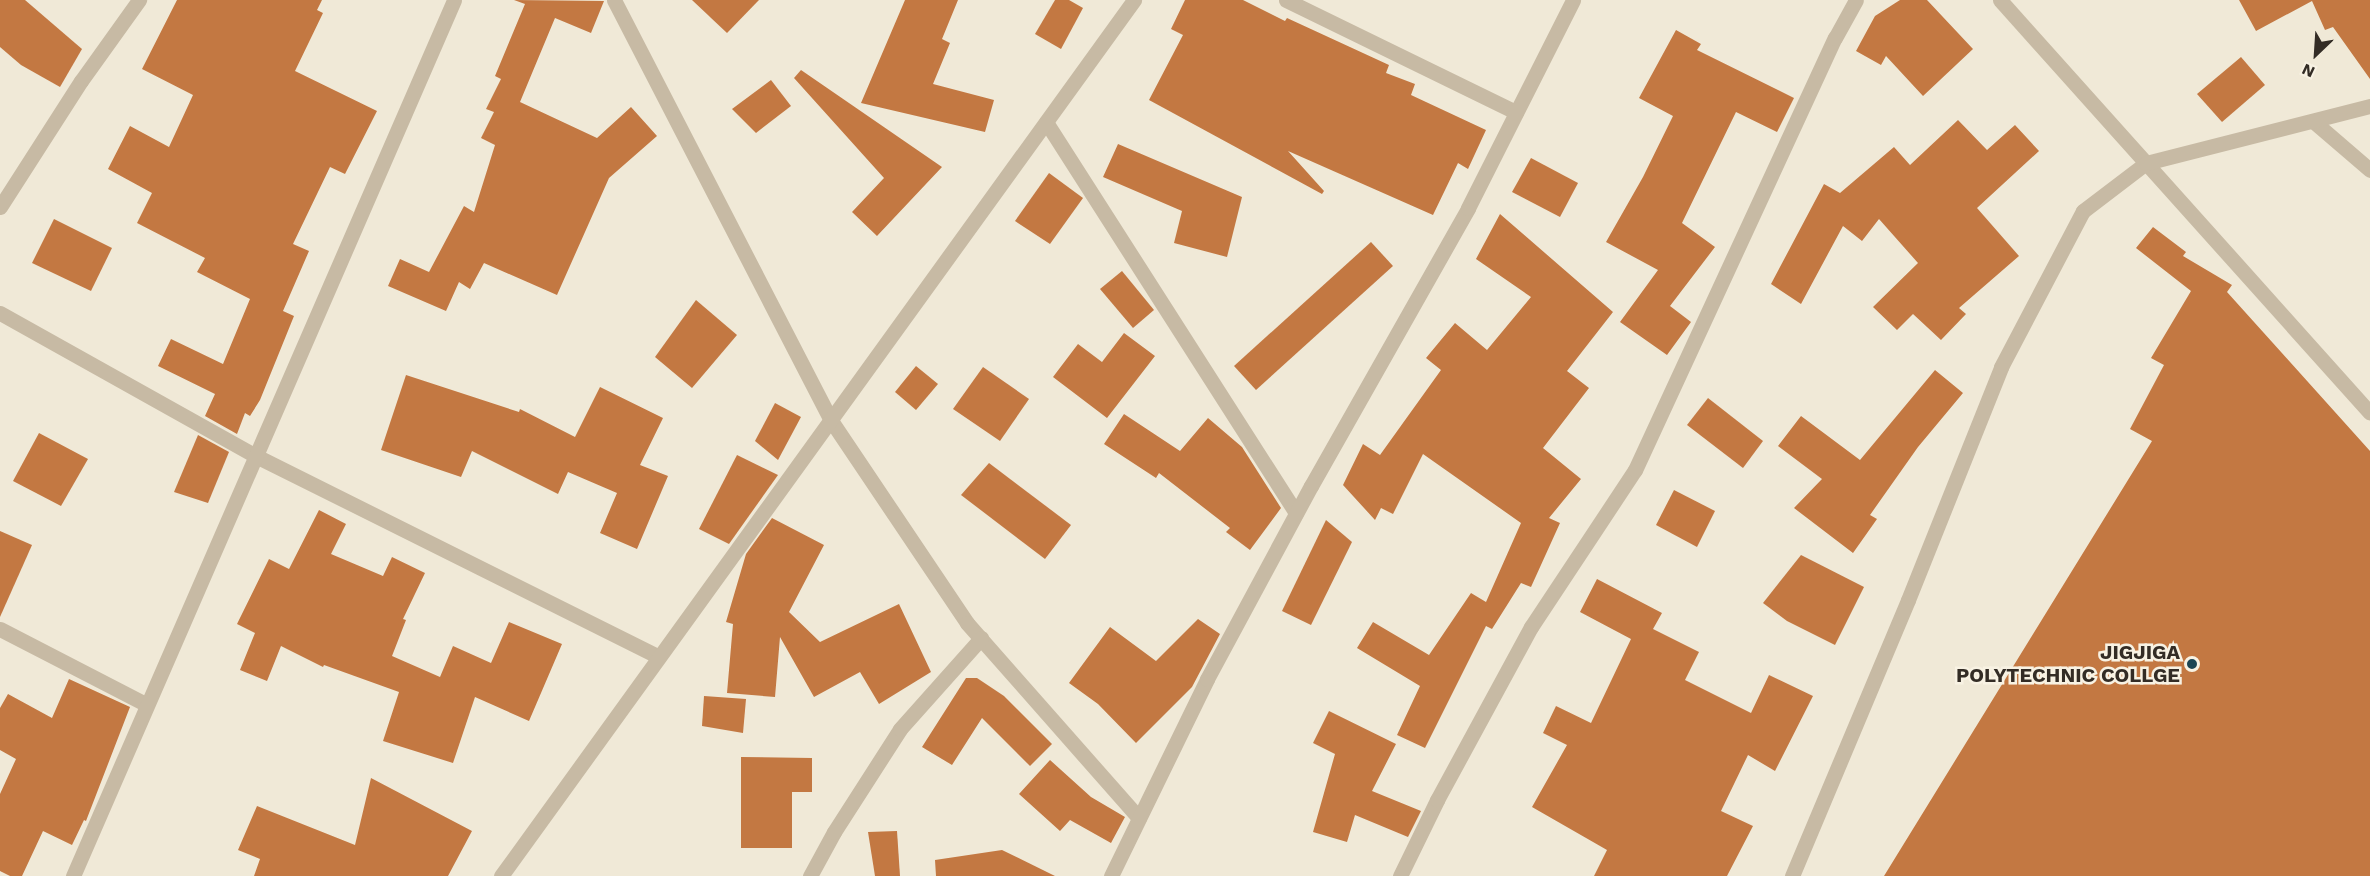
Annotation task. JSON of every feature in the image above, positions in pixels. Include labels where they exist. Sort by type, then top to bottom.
[{"type":"street","points":[[0,207],[81,81],[139,0]]},
{"type":"street","points":[[73,876],[454,0]]},
{"type":"street","points":[[614,0],[830,419],[968,622],[1139,818]]},
{"type":"street","points":[[501,876],[1134,0]]},
{"type":"street","points":[[1287,0],[1516,112]]},
{"type":"street","points":[[1112,876],[1207,679],[1296,513],[1468,208],[1573,0]]},
{"type":"street","points":[[1400,876],[1437,800],[1531,627],[1635,470],[1835,38],[1856,0]]},
{"type":"street","points":[[2000,0],[2370,413]]},
{"type":"street","points":[[1792,876],[1908,600],[2001,367],[2083,211],[2146,163],[2370,106]]},
{"type":"street","points":[[2313,121],[2370,170]]},
{"type":"street","points":[[1046,122],[1296,513]]},
{"type":"street","points":[[0,313],[256,456],[658,657]]},
{"type":"street","points":[[0,629],[147,705]]},
{"type":"street","points":[[810,876],[834,832],[900,729],[981,638]]},
{"type":"building","points":[[0,0],[25,0],[82,49],[60,87],[21,65],[0,47]]},
{"type":"building","points":[[177,0],[322,0],[317,10],[323,13],[295,71],[377,111],[345,174],[330,167],[293,244],[309,251],[283,311],[294,316],[260,400],[250,416],[245,413],[237,434],[205,416],[215,394],[158,366],[171,339],[223,364],[250,299],[197,272],[205,258],[137,223],[152,193],[108,169],[130,126],[169,147],[193,95],[142,69]]},
{"type":"building","points":[[514,0],[604,1],[591,33],[555,18],[520,102],[597,138],[631,107],[657,136],[609,178],[557,295],[484,263],[470,289],[459,282],[446,311],[388,286],[400,259],[429,272],[464,206],[474,212],[495,145],[481,138],[494,112],[486,109],[501,79],[495,76],[525,4]]},
{"type":"building","points":[[692,0],[759,0],[727,33]]},
{"type":"building","points":[[905,0],[958,0],[942,39],[950,43],[933,84],[994,100],[985,132],[861,103]]},
{"type":"building","points":[[1055,0],[1069,0],[1083,8],[1061,49],[1035,34]]},
{"type":"building","points":[[1185,0],[1243,0],[1285,21],[1287,18],[1389,65],[1386,73],[1415,84],[1411,95],[1486,130],[1468,169],[1458,163],[1433,215],[1288,151],[1324,191],[1322,194],[1149,100],[1183,35],[1171,29]]},
{"type":"building","points":[[1900,0],[1927,0],[1973,49],[1923,96],[1886,56],[1881,65],[1856,51],[1875,16]]},
{"type":"building","points":[[2239,0],[2370,0],[2370,79],[2333,27],[2325,30],[2312,1],[2256,31]]},
{"type":"building","points":[[1676,30],[1701,44],[1697,50],[1794,98],[1777,132],[1736,112],[1682,223],[1715,247],[1670,306],[1691,322],[1667,355],[1620,322],[1658,270],[1606,242],[1643,177],[1673,116],[1639,98]]},
{"type":"building","points":[[2241,57],[2265,85],[2222,122],[2197,94]]},
{"type":"building","points":[[801,70],[942,167],[877,236],[852,212],[884,178],[794,78]]},
{"type":"building","points":[[771,80],[791,106],[756,133],[732,109]]},
{"type":"building","points":[[1958,120],[1987,150],[2015,125],[2039,151],[1977,208],[2019,256],[1959,308],[1966,314],[1941,340],[1913,314],[1897,330],[1873,307],[1918,263],[1879,219],[1862,241],[1843,226],[1801,304],[1771,284],[1824,184],[1840,193],[1894,147],[1910,165]]},
{"type":"building","points":[[1118,144],[1242,197],[1227,257],[1174,243],[1182,211],[1103,177]]},
{"type":"building","points":[[1531,158],[1578,183],[1560,217],[1512,192]]},
{"type":"building","points":[[1049,173],[1083,198],[1050,244],[1015,221]]},
{"type":"building","points":[[1500,214],[1613,312],[1567,371],[1589,388],[1543,448],[1581,479],[1549,518],[1560,523],[1531,587],[1521,583],[1492,629],[1486,626],[1425,748],[1397,735],[1420,686],[1357,648],[1373,622],[1429,655],[1471,593],[1486,602],[1521,523],[1423,454],[1393,514],[1381,508],[1375,520],[1343,485],[1363,444],[1380,455],[1441,370],[1426,358],[1455,323],[1487,350],[1531,297],[1476,259]]},
{"type":"building","points":[[54,219],[112,248],[91,291],[32,263]]},
{"type":"building","name":"JIGJIGA POLYTECHNIC COLLGE","points":[[2153,227],[2186,252],[2183,256],[2232,285],[2227,292],[2370,451],[2370,876],[1884,876],[2152,441],[2130,429],[2164,365],[2151,358],[2191,291],[2136,248]]},
{"type":"building","points":[[1371,242],[1393,266],[1256,390],[1234,366]]},
{"type":"building","points":[[1122,271],[1154,310],[1133,328],[1100,289]]},
{"type":"building","points":[[696,300],[737,335],[692,388],[655,357]]},
{"type":"building","points":[[1124,333],[1155,356],[1107,418],[1053,377],[1078,344],[1102,362]]},
{"type":"building","points":[[916,366],[938,384],[916,410],[895,392]]},
{"type":"building","points":[[983,367],[1029,399],[1000,441],[953,409]]},
{"type":"building","points":[[1935,370],[1963,393],[1918,447],[1870,515],[1877,519],[1853,553],[1794,508],[1822,479],[1778,446],[1801,416],[1860,460]]},
{"type":"building","points":[[406,375],[519,412],[520,409],[575,437],[600,387],[663,418],[640,465],[668,476],[637,549],[600,533],[617,493],[568,472],[558,494],[472,451],[461,477],[381,450]]},
{"type":"building","points":[[1708,398],[1763,441],[1743,468],[1687,425]]},
{"type":"building","points":[[775,403],[801,417],[778,460],[755,441]]},
{"type":"building","points":[[1124,414],[1180,451],[1208,418],[1242,447],[1281,508],[1250,550],[1226,532],[1230,528],[1159,473],[1156,478],[1104,444]]},
{"type":"building","points":[[39,433],[88,459],[61,506],[13,481]]},
{"type":"building","points":[[198,435],[229,452],[208,503],[174,492]]},
{"type":"building","points":[[737,455],[778,475],[729,544],[699,529]]},
{"type":"building","points":[[989,463],[1071,525],[1045,559],[961,495]]},
{"type":"building","points":[[1674,490],[1715,511],[1697,547],[1656,525]]},
{"type":"building","points":[[319,510],[346,524],[331,554],[383,576],[392,557],[425,573],[403,619],[406,620],[392,656],[440,677],[453,646],[491,663],[509,622],[562,644],[529,721],[475,697],[453,763],[383,741],[399,692],[324,665],[323,667],[281,646],[267,681],[240,670],[255,633],[237,624],[269,559],[289,569]]},
{"type":"building","points":[[772,518],[824,545],[789,612],[820,642],[899,604],[931,672],[879,704],[860,672],[814,697],[780,637],[775,697],[727,693],[733,624],[726,622],[746,554]]},
{"type":"building","points":[[1326,520],[1352,542],[1311,625],[1282,611]]},
{"type":"building","points":[[0,531],[32,545],[0,617]]},
{"type":"building","points":[[1801,555],[1864,587],[1835,645],[1787,621],[1763,603]]},
{"type":"building","points":[[1597,579],[1662,613],[1653,629],[1699,652],[1685,680],[1751,713],[1769,675],[1813,696],[1775,771],[1748,755],[1721,811],[1753,826],[1727,876],[1594,876],[1607,850],[1532,807],[1567,745],[1543,733],[1556,706],[1591,723],[1631,639],[1580,612]]},
{"type":"building","points":[[1198,619],[1220,634],[1192,687],[1136,743],[1098,704],[1069,683],[1110,627],[1156,661]]},
{"type":"building","points":[[966,678],[977,678],[1004,696],[1052,744],[1030,766],[982,718],[952,765],[922,747]]},
{"type":"building","points":[[69,679],[130,707],[86,821],[84,820],[72,845],[43,831],[22,876],[10,876],[0,871],[0,794],[16,759],[0,750],[0,708],[8,694],[52,718]]},
{"type":"building","points":[[704,696],[746,699],[743,733],[702,726]]},
{"type":"building","points":[[1329,711],[1396,744],[1372,791],[1421,811],[1408,837],[1355,815],[1347,842],[1313,832],[1335,754],[1313,743]]},
{"type":"building","points":[[741,757],[812,758],[812,792],[792,792],[792,848],[741,848]]},
{"type":"building","points":[[1050,760],[1091,797],[1125,817],[1111,843],[1070,820],[1060,831],[1019,794]]},
{"type":"building","points":[[371,778],[472,831],[448,876],[254,876],[260,859],[238,850],[257,806],[355,845]]},
{"type":"building","points":[[897,831],[900,876],[875,876],[868,832]]},
{"type":"building","points":[[1002,850],[1055,876],[936,876],[935,860]]},
{"type":"place","name":"JIGJIGA POLYTECHNIC COLLGE","points":[[2192,664]]}]
